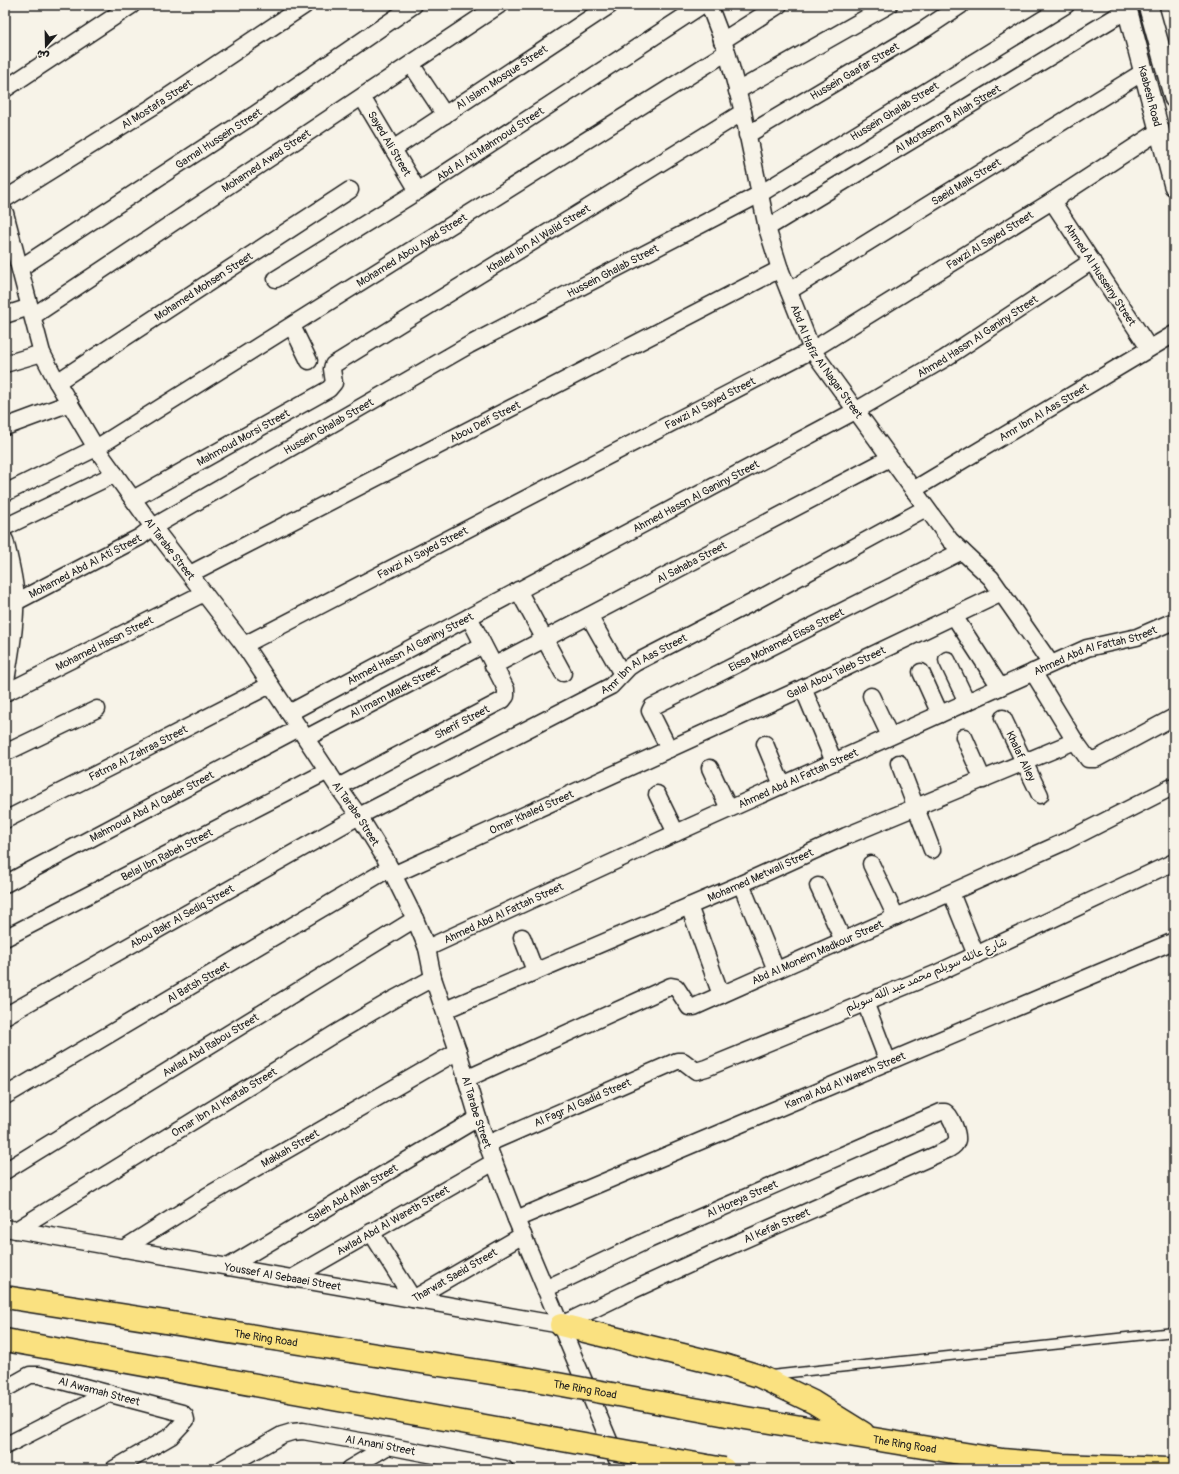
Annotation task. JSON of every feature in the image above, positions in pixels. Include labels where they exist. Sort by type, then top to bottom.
[{"type":"highway","name":"The Ring Road","points":[[5,1297],[530,1379],[727,1415],[1002,1460],[1061,1465],[1167,1469]]},
{"type":"highway","points":[[561,1325],[722,1365],[759,1376],[813,1402],[871,1438]]},
{"type":"highway","points":[[5,1340],[724,1469]]},
{"type":"street","points":[[5,89],[132,5]]},
{"type":"street","name":"Al Mostafa Street","points":[[5,199],[154,106],[305,5]]},
{"type":"street","name":"Gamal Hussein Street","points":[[14,259],[254,115],[414,5]]},
{"type":"street","name":"Mohamed Awad Street","points":[[5,315],[32,312],[499,5]]},
{"type":"street","name":"Al Islam Mosque Street","points":[[393,149],[610,5]]},
{"type":"street","name":"Abd Al Ati Mahmoud Street","points":[[276,279],[418,191],[702,5]]},
{"type":"street","name":"Abd Al Hafiz Al Nagar Street","points":[[709,5],[725,47],[743,112],[767,228],[780,269],[812,350],[950,540],[991,578],[1051,664]]},
{"type":"street","name":"Mohamed Abou Ayad Street","points":[[5,493],[96,448],[292,326],[725,47],[779,5]]},
{"type":"street","points":[[737,91],[890,5]]},
{"type":"street","name":"Hussein Gaafar Street","points":[[747,135],[961,5]]},
{"type":"street","name":"Hussein Ghalab Street","points":[[153,527],[469,345],[760,194],[1066,5]]},
{"type":"street","name":"Kaabesh Road","points":[[1148,5],[1173,90]]},
{"type":"street","name":"Kaabesh Road","points":[[1126,8],[1173,177]]},
{"type":"street","name":"Al Motasem B Allah Street","points":[[767,228],[1126,8]]},
{"type":"street","points":[[411,64],[444,115]]},
{"type":"street","name":"Saeid Malk Street","points":[[789,292],[1143,72]]},
{"type":"street","name":"Sayed Ali Street","points":[[362,96],[418,191]]},
{"type":"street","name":"Khaled Ibn Al Walid Street","points":[[333,365],[743,112]]},
{"type":"street","name":"Fawzi Al Sayed Street","points":[[244,646],[812,350],[1052,201],[1159,131]]},
{"type":"street","name":"Mohamed Mohsen Street","points":[[57,382],[350,190]]},
{"type":"street","name":"Ahmed Al Husseiny Street","points":[[1052,201],[1149,348]]},
{"type":"street","name":"Al Tarabe Street","points":[[5,213],[14,259],[32,312],[42,353],[57,382],[96,448],[153,527],[244,646],[359,816],[392,871],[427,948],[433,978],[445,1010],[487,1144],[522,1235],[620,1466]]},
{"type":"street","name":"Ahmed Hassn Al Ganiny Street","points":[[289,713],[857,410],[944,359],[1092,261]]},
{"type":"street","name":"Abou Deif Street","points":[[190,574],[780,269]]},
{"type":"street","points":[[292,326],[309,361]]},
{"type":"street","name":"Amr Ibn Al Aas Street","points":[[913,490],[1174,334]]},
{"type":"street","points":[[5,364],[42,353]]},
{"type":"street","name":"Mahmoud Morsi Street","points":[[133,499],[329,389],[334,383],[332,369],[333,365]]},
{"type":"street","points":[[5,427],[70,403]]},
{"type":"street","name":"Al Sahaba Street","points":[[493,666],[890,458]]},
{"type":"street","points":[[5,527],[115,474]]},
{"type":"street","name":"Amr Ibn Al Aas Street","points":[[359,816],[611,686],[635,663],[756,600],[926,508]]},
{"type":"street","name":"Mohamed Abd Al Ati Street","points":[[11,596],[140,537],[153,527]]},
{"type":"street","points":[[5,540],[13,572],[11,596],[14,625],[7,659],[5,687]]},
{"type":"street","name":"Eissa Mohamed Eissa Street","points":[[669,749],[650,711],[652,707],[962,552]]},
{"type":"street","points":[[518,590],[563,673]]},
{"type":"street","name":"Mohamed Hassn Street","points":[[5,693],[204,593]]},
{"type":"street","name":"Galal Abou Taleb Street","points":[[669,749],[803,688],[1002,593]]},
{"type":"street","points":[[589,616],[622,674]]},
{"type":"street","points":[[954,616],[1000,687]]},
{"type":"street","name":"Sherif Street","points":[[338,787],[503,700],[507,695],[506,689],[469,617]]},
{"type":"street","name":"Ahmed Abd Al Fattah Street","points":[[427,948],[676,833],[1087,648],[1137,637],[1174,621]]},
{"type":"street","name":"Al Imam Malek Street","points":[[303,733],[483,645]]},
{"type":"street","points":[[947,660],[967,702]]},
{"type":"street","points":[[921,672],[940,714]]},
{"type":"street","points":[[1033,672],[1085,756],[1092,760],[1174,717]]},
{"type":"street","name":"Fatma Al Zahraa Street","points":[[5,820],[270,685]]},
{"type":"street","points":[[803,688],[834,762]]},
{"type":"street","points":[[871,696],[890,736]]},
{"type":"street","points":[[5,753],[97,709]]},
{"type":"street","name":"Khalaf Alley","points":[[1003,718],[1040,795]]},
{"type":"street","name":"Mahmoud Abd Al Qader Street","points":[[5,884],[303,733]]},
{"type":"street","points":[[964,737],[983,780]]},
{"type":"street","name":"Mohamed Metwali Street","points":[[445,1010],[741,884],[846,836],[1075,741]]},
{"type":"street","points":[[765,744],[782,785]]},
{"type":"street","name":"Omar Khaled Street","points":[[392,871],[669,749]]},
{"type":"street","points":[[899,763],[932,850]]},
{"type":"street","points":[[710,768],[729,809]]},
{"type":"street","name":"Belal Ibn Rabeh Street","points":[[5,938],[328,771]]},
{"type":"street","name":"Abd Al Moneim Madkour Street","points":[[466,1079],[670,986],[676,987],[689,1007],[721,995],[1064,842],[1174,786]]},
{"type":"street","points":[[658,794],[676,833]]},
{"type":"street","name":"Abou Bakr Al Sediq Street","points":[[5,1016],[359,816]]},
{"type":"street","name":"شارع عائله سويلم محمد عبد الله سويلم","points":[[677,1061],[683,1062],[697,1071],[976,955],[1174,862]]},
{"type":"street","points":[[871,864],[896,917]]},
{"type":"street","name":"Al Batsh Street","points":[[5,1096],[392,871]]},
{"type":"street","points":[[741,884],[776,970]]},
{"type":"street","points":[[818,886],[843,940]]},
{"type":"street","points":[[951,893],[976,955]]},
{"type":"street","points":[[688,906],[721,995]]},
{"type":"street","name":"Awlad Abd Rabou Street","points":[[5,1171],[415,919]]},
{"type":"street","points":[[522,936],[536,971]]},
{"type":"street","name":"Kamal Abd Al Wareth Street","points":[[516,1219],[1174,941]]},
{"type":"street","name":"Omar Ibn Al Khatab Street","points":[[10,1229],[394,999],[433,978]]},
{"type":"street","points":[[865,1002],[888,1062]]},
{"type":"street","name":"Makkah Street","points":[[123,1249],[207,1196],[458,1051]]},
{"type":"street","name":"Al Fagr Al Gadid Street","points":[[487,1144],[677,1061]]},
{"type":"street","name":"Al Horeya Street","points":[[545,1289],[660,1235],[941,1112]]},
{"type":"street","name":"Al Kefah Street","points":[[561,1325],[723,1249],[949,1149],[954,1146],[957,1141],[957,1136],[948,1114],[941,1112]]},
{"type":"street","name":"Saleh Abd Allah Street","points":[[228,1267],[478,1118]]},
{"type":"street","name":"Awlad Abd Al Wareth Street","points":[[292,1278],[494,1162]]},
{"type":"street","name":"Youssef Al Sebaaei Street","points":[[10,1229],[561,1325]]},
{"type":"street","name":"Tharwat Saeid Street","points":[[371,1232],[413,1299],[522,1235]]},
{"type":"street","name":"Al Awamah Street","points":[[5,1389],[30,1375],[39,1375],[182,1413],[185,1416],[186,1420],[171,1436],[114,1469]]},
{"type":"street","points":[[5,1446],[109,1393]]},
{"type":"street","name":"Al Anani Street","points":[[222,1469],[282,1436],[292,1432],[303,1431],[388,1446],[502,1469]]},
{"type":"street","points":[[349,1469],[388,1446]]},
{"type":"lane","points":[[759,1376],[1174,1332]]}]
